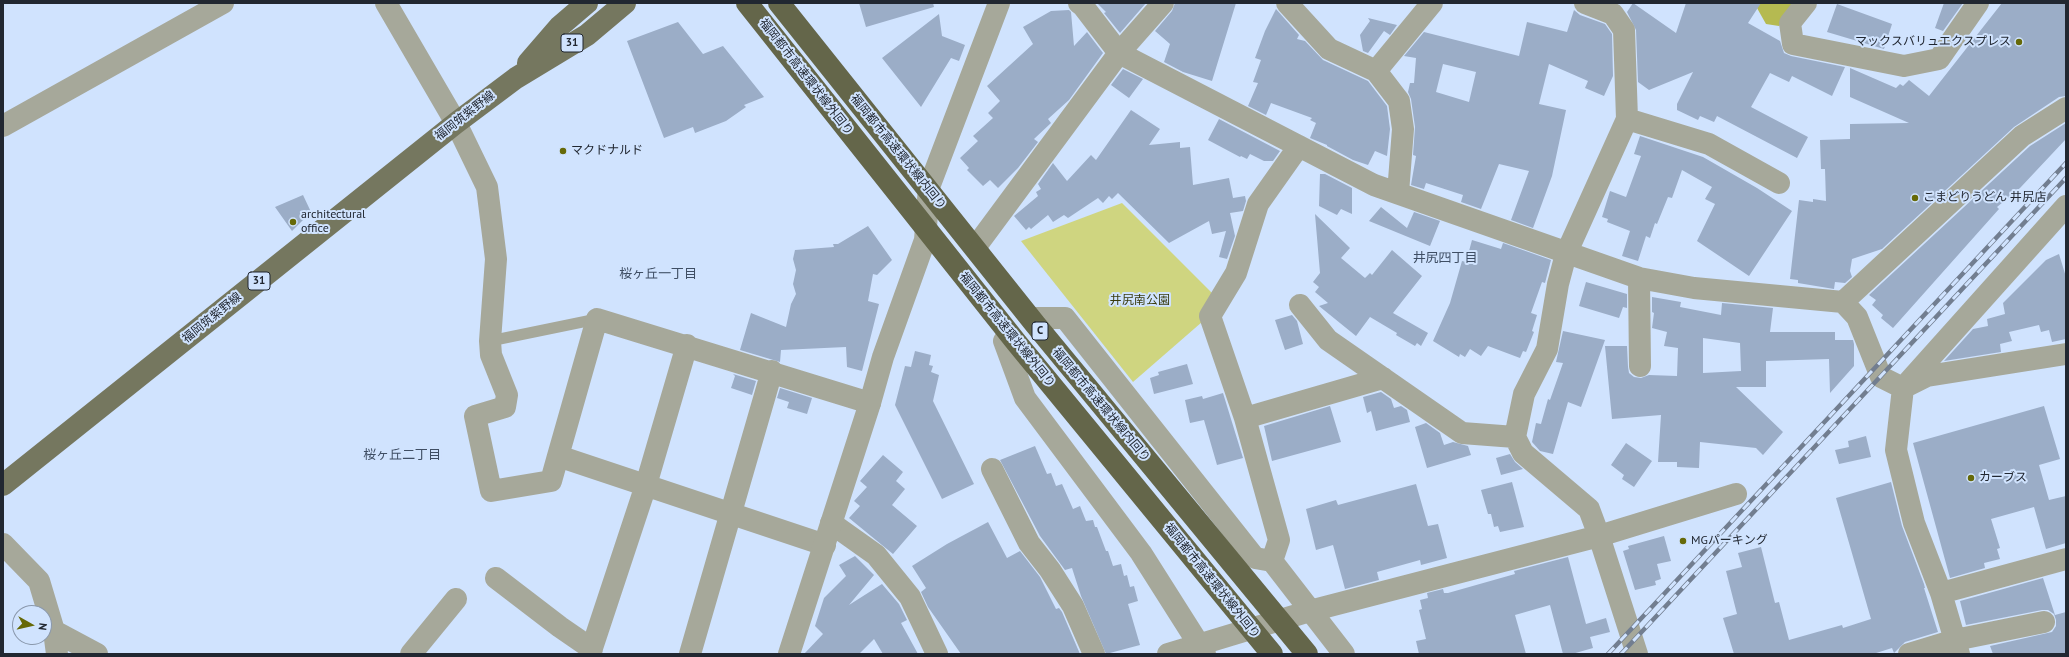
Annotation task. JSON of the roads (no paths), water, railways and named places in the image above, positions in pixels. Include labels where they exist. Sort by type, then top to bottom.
[{"type":"highway","name":"福岡都市高速環状線外回り","points":[[748,3],[1016,342],[1272,654]]},
{"type":"highway","name":"福岡都市高速環状線内回り","points":[[779,3],[1035,324],[1307,654]]},
{"type":"main road","name":"福岡筑紫野線","points":[[516,78],[560,26],[587,3]]},
{"type":"main road","name":"福岡筑紫野線","points":[[3,485],[456,122],[516,78],[586,35],[625,3]]},
{"type":"street","points":[[3,126],[223,3]]},
{"type":"street","points":[[386,3],[456,122],[487,187],[496,259],[490,341],[491,355],[507,395],[505,407],[475,416],[491,492],[551,481],[598,319],[772,371],[870,403]]},
{"type":"street","points":[[789,654],[870,403],[883,357],[925,240],[929,187],[999,3]]},
{"type":"street","points":[[1080,3],[1119,54],[1374,185],[1566,254],[1639,278],[1694,288],[1843,302],[1857,317],[1881,376],[1902,388]]},
{"type":"street","points":[[977,245],[1119,54],[1163,3]]},
{"type":"street","points":[[1287,3],[1329,49],[1376,71],[1399,101],[1403,129],[1398,193]]},
{"type":"street","points":[[1376,71],[1432,3]]},
{"type":"street","points":[[1585,3],[1613,14],[1624,30],[1627,119],[1566,254],[1558,284],[1548,349],[1524,394],[1515,437],[1522,453],[1589,510],[1599,536],[1637,654]]},
{"type":"street","points":[[1806,3],[1790,23],[1793,44],[1904,66],[1939,59],[1978,3]]},
{"type":"street","points":[[1843,302],[2022,136],[2066,108]]},
{"type":"street","points":[[1627,119],[1709,144],[1779,183]]},
{"type":"street","points":[[1272,561],[1279,540],[1245,418],[1210,316],[1236,273],[1258,204],[1299,146]]},
{"type":"street","points":[[1957,647],[1941,594],[1914,522],[1896,450],[1902,388],[2066,206]]},
{"type":"street","points":[[1639,278],[1640,366]]},
{"type":"street","points":[[1300,305],[1328,340],[1462,433],[1515,437]]},
{"type":"street","points":[[1035,318],[1065,318],[1255,558],[1272,561],[1344,654]]},
{"type":"street","points":[[1004,341],[1025,398],[1141,553],[1202,650]]},
{"type":"street","points":[[496,578],[591,651],[646,485],[687,345]]},
{"type":"street","points":[[1902,388],[1927,376],[2066,354]]},
{"type":"street","points":[[690,654],[772,371]]},
{"type":"street","points":[[1245,418],[1383,378]]},
{"type":"street","points":[[558,456],[824,545]]},
{"type":"street","points":[[992,468],[1029,543],[1073,606],[1094,654]]},
{"type":"street","points":[[1168,654],[1202,650],[1310,611],[1599,536],[1736,494]]},
{"type":"street","points":[[831,522],[876,555],[910,597],[937,654]]},
{"type":"street","points":[[3,544],[39,581],[54,631],[57,654]]},
{"type":"street","points":[[1941,594],[2066,559]]},
{"type":"street","points":[[411,654],[456,599]]},
{"type":"street","points":[[1909,654],[1957,647],[2044,622]]},
{"type":"street","points":[[54,631],[97,654]]},
{"type":"lane","points":[[490,341],[598,319]]},
{"type":"railway","points":[[1608,654],[2066,163]]},
{"type":"railway","points":[[1621,654],[2066,178]]},
{"type":"place","name":"マックスバリュエクスプレス","points":[[2019,42]]},
{"type":"place","name":"マクドナルド","points":[[563,151]]},
{"type":"place","name":"こまどりうどん 井尻店","points":[[1915,198]]},
{"type":"place","name":"architectural office","points":[[293,222]]},
{"type":"place","name":"カーブス","points":[[1971,478]]},
{"type":"place","name":"MGパーキング","points":[[1683,541]]},
{"type":"district","name":"井尻四丁目","points":[[1445,258]]},
{"type":"district","name":"桜ヶ丘一丁目","points":[[658,274]]},
{"type":"district","name":"桜ヶ丘二丁目","points":[[402,455]]},
{"type":"park label","name":"井尻南公園","points":[[1140,301]]}]
